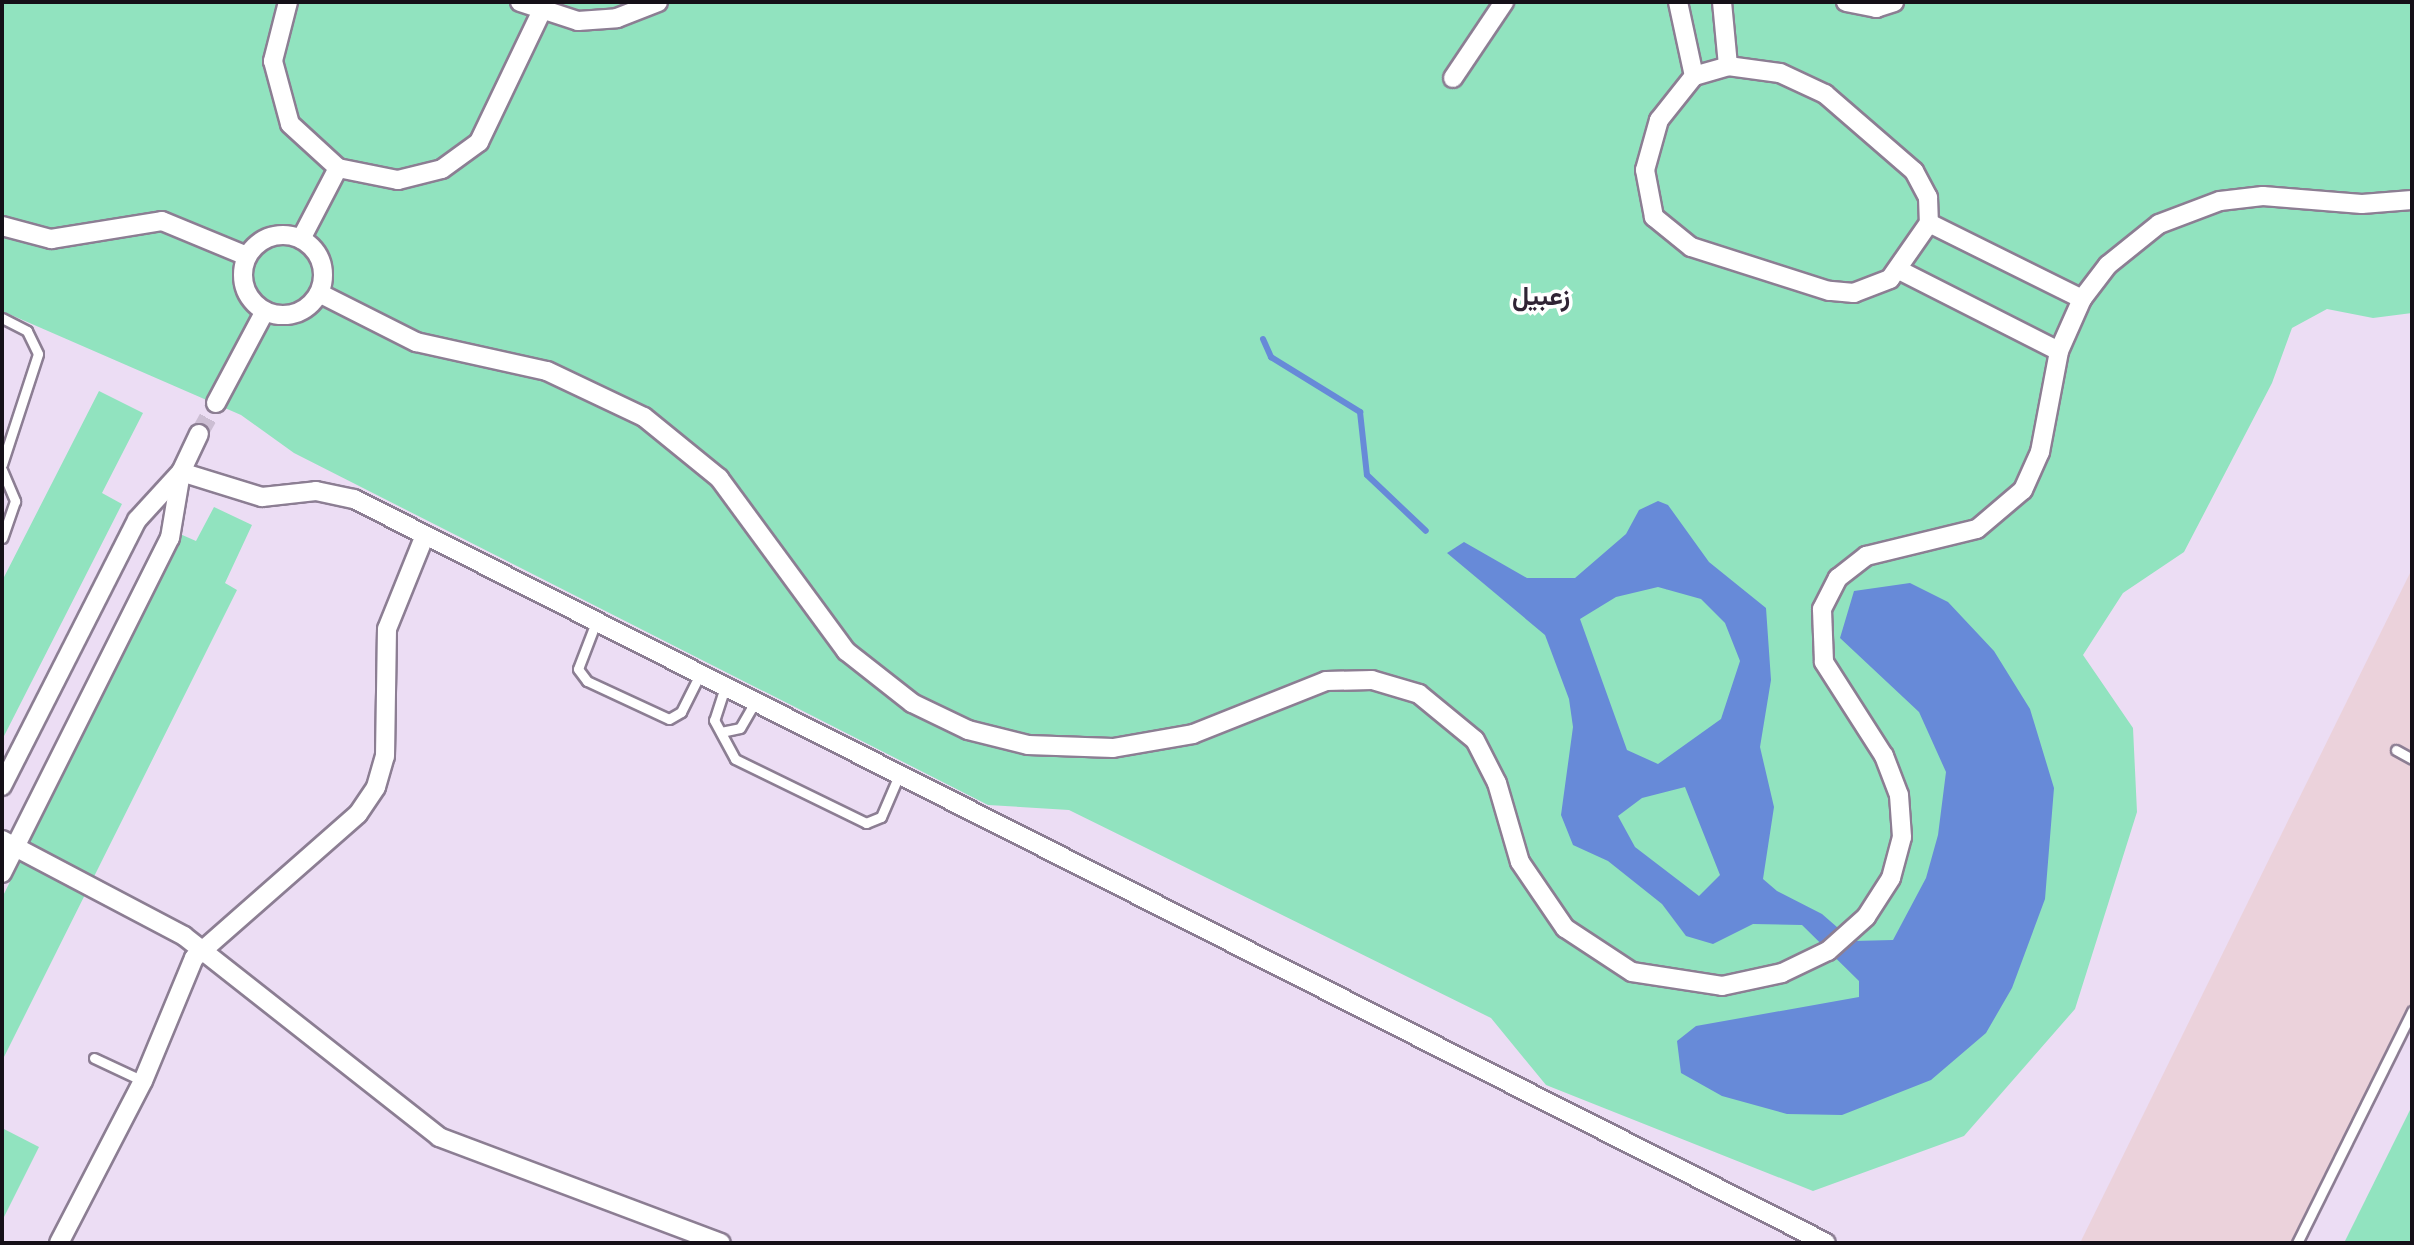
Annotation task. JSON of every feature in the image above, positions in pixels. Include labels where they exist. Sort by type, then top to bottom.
[{"type":"street","points":[[288,2],[274,45],[277,94],[300,137],[338,168],[367,178],[413,179],[468,153],[496,117],[544,7]]},
{"type":"street","points":[[520,2],[598,20],[658,2]]},
{"type":"street","points":[[1453,78],[1504,2]]},
{"type":"street","points":[[1678,2],[1695,76]]},
{"type":"street","points":[[1722,2],[1728,66]]},
{"type":"street","points":[[1846,2],[1875,8],[1894,2]]},
{"type":"street","points":[[1728,66],[1780,73],[1825,94],[1909,165],[1928,197],[1929,223],[1899,270],[1867,290],[1829,292],[1691,247],[1664,229],[1648,202],[1647,156],[1664,112],[1695,76],[1728,66]]},
{"type":"street","points":[[302,239],[338,168]]},
{"type":"street","points":[[319,293],[416,342],[547,371],[645,417],[719,478],[846,651],[912,703],[968,730],[1028,745],[1113,748],[1193,734],[1326,681],[1372,680],[1419,694],[1475,740],[1497,783],[1520,862],[1565,928],[1632,972],[1692,985],[1753,981],[1806,964],[1848,935],[1881,897],[1900,848],[1899,795],[1884,756],[1824,662],[1822,609],[1838,578],[1866,556],[1958,536],[2010,505],[2040,452],[2059,351],[2082,299],[2141,236],[2199,206],[2263,196],[2362,204],[2412,200]]},
{"type":"street","points":[[2,226],[51,239],[162,221],[247,256]]},
{"type":"street","points":[[1929,223],[2082,299]]},
{"type":"street","points":[[270,236],[302,239],[322,262],[319,293],[296,313],[265,311],[245,287],[247,256],[270,236]]},
{"type":"street","points":[[1899,270],[2059,351]]},
{"type":"street","points":[[216,403],[265,311]]},
{"type":"street","points":[[2,786],[137,520],[181,472],[200,434]]},
{"type":"street","points":[[181,472],[262,496],[342,494],[1826,1243]]},
{"type":"street","points":[[2,873],[8,844],[170,538],[181,472]]},
{"type":"street","points":[[59,1243],[143,1081],[187,969],[202,948],[358,814],[376,787],[385,756],[387,629],[425,535]]},
{"type":"street","points":[[8,844],[202,948],[439,1137],[722,1243]]},
{"type":"lane","points":[[2,318],[27,331],[38,354],[2,464]]},
{"type":"lane","points":[[2,470],[15,500],[2,538]]},
{"type":"lane","points":[[596,622],[579,665],[584,680],[669,719],[681,712],[700,674]]},
{"type":"lane","points":[[725,687],[713,713],[734,759],[866,823],[881,817],[899,775]]},
{"type":"lane","points":[[721,732],[740,728],[755,702]]},
{"type":"lane","points":[[2396,750],[2412,759]]},
{"type":"lane","points":[[2297,1243],[2412,1011]]},
{"type":"lane","points":[[94,1058],[143,1081]]},
{"type":"shaded area","points":[[2412,569],[2412,1018],[2301,1243],[2080,1243]]},
{"type":"green space","points":[[2,2],[2412,2],[2412,313],[2373,318],[2327,309],[2292,328],[2272,383],[2184,552],[2123,593],[2083,655],[2133,728],[2137,812],[2075,1009],[1964,1136],[1813,1191],[1546,1085],[1491,1018],[1069,810],[988,805],[294,453],[241,415],[2,311]]},
{"type":"green space","points":[[99,391],[143,413],[102,493],[122,504],[2,740],[2,581]]},
{"type":"green space","points":[[214,507],[252,525],[225,583],[237,590],[2,1061],[2,898],[180,534],[196,541]]},
{"type":"green space","points":[[2412,1106],[2412,1243],[2344,1243]]},
{"type":"green space","points":[[2,1128],[39,1147],[2,1221]]},
{"type":"water","points":[[1658,501],[1668,505],[1709,562],[1766,608],[1771,680],[1760,747],[1774,807],[1763,879],[1777,891],[1822,914],[1853,941],[1893,940],[1926,878],[1938,835],[1946,772],[1919,712],[1840,638],[1854,591],[1910,583],[1948,602],[1994,651],[2030,709],[2054,788],[2045,899],[2012,988],[1986,1033],[1931,1080],[1842,1115],[1787,1114],[1722,1096],[1681,1073],[1677,1041],[1696,1026],[1859,997],[1859,981],[1802,925],[1753,924],[1713,944],[1686,936],[1662,904],[1608,861],[1573,845],[1561,815],[1573,727],[1569,699],[1545,635],[1447,553],[1464,542],[1527,578],[1575,578],[1626,534],[1639,510]],"holes":[[[1658,587],[1701,599],[1725,623],[1740,661],[1721,719],[1658,764],[1627,750],[1580,619],[1616,597]],[[1685,787],[1720,875],[1699,896],[1635,847],[1618,816],[1642,798]]]},
{"type":"waterway","points":[[1263,339],[1271,357],[1360,412],[1367,475],[1426,531]]},
{"type":"tunnel","points":[[199,434],[216,403]]},
{"type":"district","name":"زعبيل","points":[[1541,297]]}]
